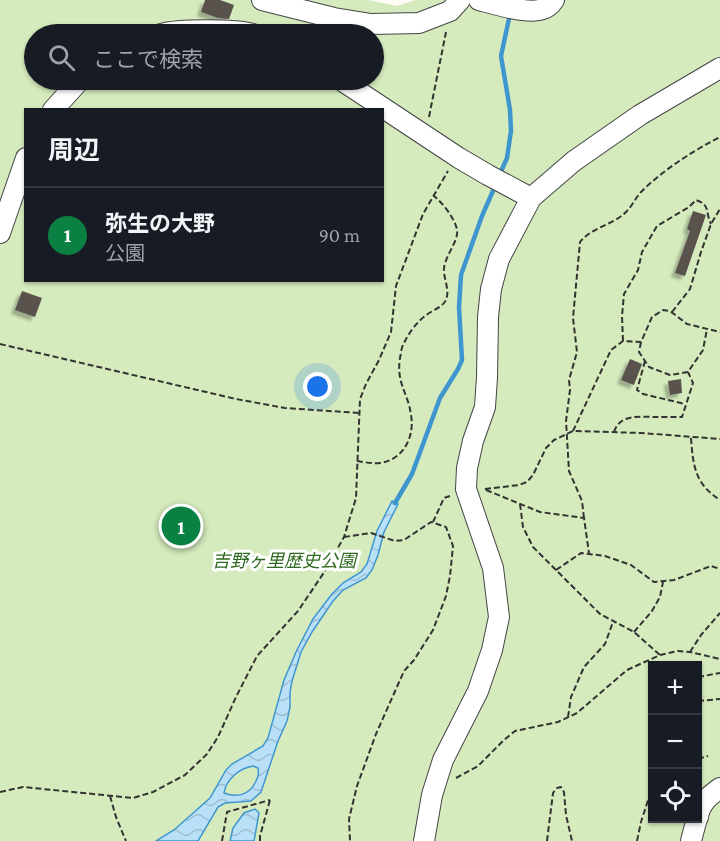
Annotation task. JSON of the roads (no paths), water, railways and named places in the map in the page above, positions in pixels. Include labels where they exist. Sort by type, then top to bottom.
[{"type":"street","points":[[262,0],[334,18],[371,24],[419,23],[455,6]]},
{"type":"street","points":[[479,0],[504,7],[528,10],[543,9],[554,0]]},
{"type":"street","points":[[424,841],[432,795],[444,760],[478,691],[492,650],[499,617],[492,568],[466,489],[467,468],[473,441],[485,407],[488,317],[491,289],[500,259],[531,198],[574,161],[630,122],[720,68]]},
{"type":"street","points":[[55,108],[71,90]]},
{"type":"street","points":[[356,90],[383,108]]},
{"type":"street","points":[[384,109],[459,158],[531,198]]},
{"type":"street","points":[[0,233],[24,164]]},
{"type":"street","points":[[702,805],[720,788]]},
{"type":"street","points":[[691,841],[696,823]]},
{"type":"water","points":[[392,501],[398,504],[384,532],[372,570],[366,578],[343,590],[333,601],[301,652],[292,681],[287,721],[261,792],[251,801],[225,803],[218,807],[198,841],[156,841],[174,830],[210,798],[232,764],[263,746],[268,738],[284,680],[313,619],[332,594],[343,583],[361,572],[367,564],[377,531]],"holes":[[[248,767],[258,768],[258,777],[246,793],[238,795],[224,793],[228,783],[239,772]]]},
{"type":"water","points":[[255,809],[259,813],[254,841],[230,841],[233,828],[244,813]]},
{"type":"waterway","points":[[499,176],[507,158],[511,131],[501,56],[510,14]]},
{"type":"waterway","points":[[395,503],[412,474],[440,398],[462,360],[459,307],[461,275],[496,184]]},
{"type":"place","name":"弥生の大野","points":[[181,526]]},
{"type":"park label","name":"吉野ヶ里歴史公園","points":[[284,561]]}]
